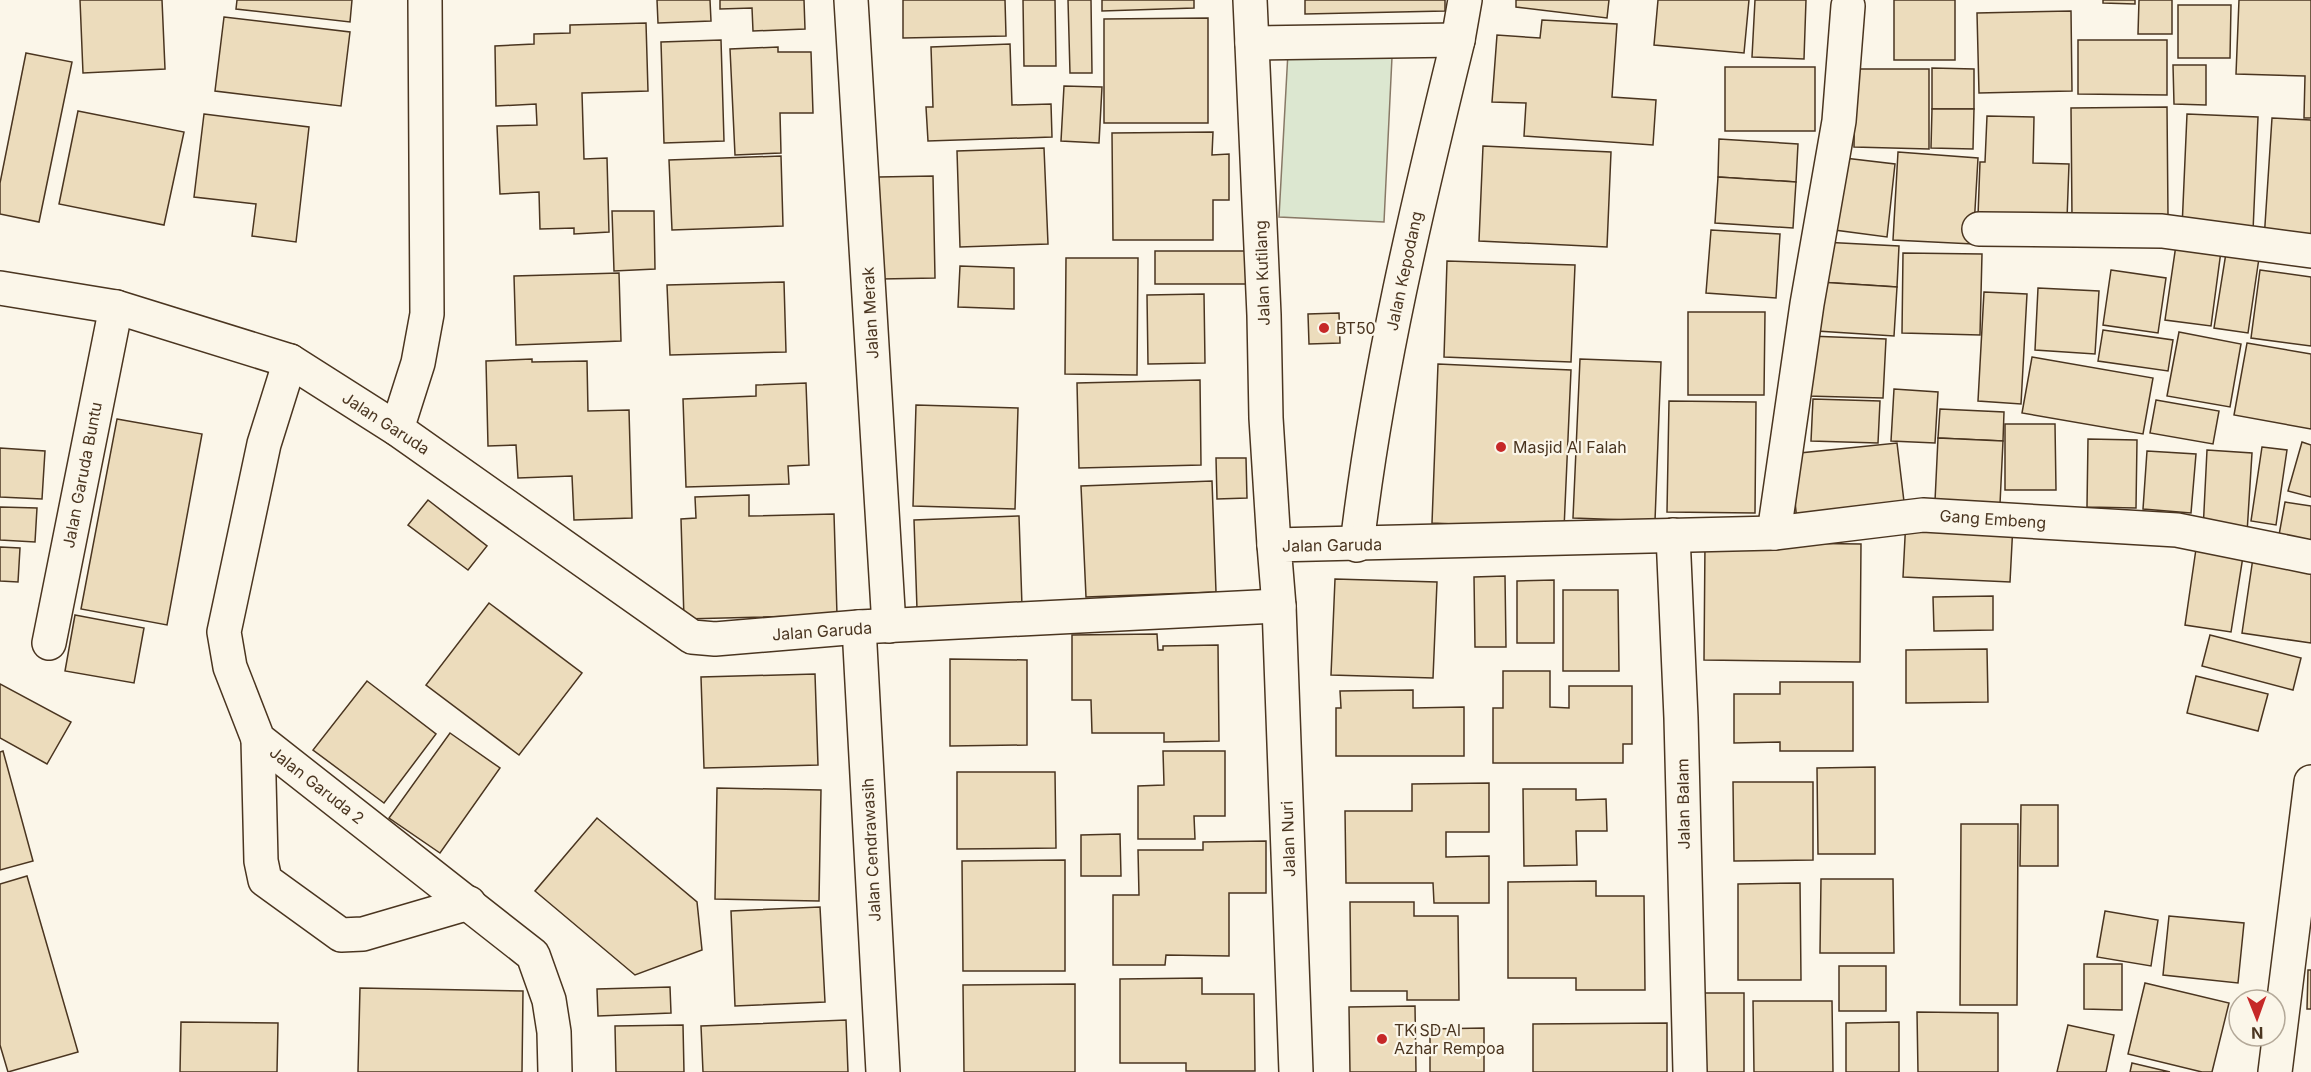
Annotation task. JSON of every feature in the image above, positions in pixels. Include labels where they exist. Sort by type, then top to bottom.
[{"type":"street","points":[[397,429],[418,363],[427,314],[425,0]]},
{"type":"street","name":"Jalan Merak","points":[[851,0],[874,627]]},
{"type":"street","name":"Jalan Kutilang","points":[[1250,0],[1264,315],[1266,418],[1275,545]]},
{"type":"street","name":"Jalan Kepodang","points":[[1357,545],[1364,486],[1395,305],[1458,40],[1465,0]]},
{"type":"street","points":[[1774,533],[1807,304],[1839,121],[1848,6]]},
{"type":"street","points":[[1252,43],[1458,40]]},
{"type":"street","points":[[1978,229],[2162,231],[2311,251]]},
{"type":"street","name":"Jalan Garuda","points":[[0,288],[116,307],[290,361],[397,429],[692,637],[715,639],[874,627],[1280,606],[1275,545],[1357,545],[1673,535]]},
{"type":"street","name":"Jalan Garuda Buntu","points":[[49,643],[116,307]]},
{"type":"street","name":"Jalan Garuda 2","points":[[290,361],[264,444],[224,632],[230,667],[258,739],[533,955],[549,1000],[554,1032],[555,1072]]},
{"type":"street","name":"Gang Embeng","points":[[1673,535],[1774,533],[1923,514],[2177,530],[2311,557]]},
{"type":"street","name":"Jalan Balam","points":[[1673,535],[1681,718],[1690,1072]]},
{"type":"street","name":"Jalan Nuri","points":[[1280,606],[1296,1072]]},
{"type":"street","name":"Jalan Cendrawasih","points":[[874,627],[883,1072]]},
{"type":"street","points":[[258,739],[261,861],[265,880],[341,935],[363,934],[469,903]]},
{"type":"street","points":[[2275,1072],[2311,782]]},
{"type":"green space","points":[[1288,52],[1392,57],[1384,222],[1279,217]]},
{"type":"building","points":[[80,0],[162,0],[165,69],[83,73]]},
{"type":"building","points":[[237,0],[352,0],[350,22],[236,9]]},
{"type":"building","points":[[657,0],[710,0],[711,21],[658,23]]},
{"type":"building","points":[[720,0],[804,0],[805,29],[753,31],[752,8],[720,9]]},
{"type":"building","points":[[903,0],[1005,0],[1006,36],[903,38]]},
{"type":"building","points":[[1023,0],[1055,0],[1056,66],[1024,66]]},
{"type":"building","points":[[1068,0],[1091,0],[1092,73],[1070,73]]},
{"type":"building","points":[[1102,0],[1194,0],[1194,8],[1102,11]]},
{"type":"building","points":[[1305,0],[1445,0],[1445,11],[1305,14]]},
{"type":"building","points":[[1516,0],[1609,0],[1607,18],[1516,7]]},
{"type":"building","points":[[1658,0],[1749,0],[1744,53],[1654,45]]},
{"type":"building","points":[[1755,0],[1806,0],[1804,59],[1752,57]]},
{"type":"building","points":[[1894,0],[1955,0],[1955,60],[1894,60]]},
{"type":"building","points":[[2103,0],[2135,0],[2135,4],[2103,3]]},
{"type":"building","points":[[2139,0],[2172,0],[2172,34],[2138,34]]},
{"type":"building","points":[[2239,0],[2311,0],[2311,118],[2304,118],[2305,76],[2236,74]]},
{"type":"building","points":[[2178,5],[2231,5],[2230,58],[2178,58]]},
{"type":"building","points":[[2071,11],[2072,91],[1979,93],[1977,13]]},
{"type":"building","points":[[224,17],[350,32],[341,106],[215,91]]},
{"type":"building","points":[[1208,18],[1208,123],[1104,123],[1104,19]]},
{"type":"building","points":[[1542,20],[1617,24],[1612,97],[1656,100],[1653,145],[1524,136],[1526,103],[1492,102],[1497,35],[1540,38]]},
{"type":"building","points":[[646,23],[648,91],[582,93],[584,159],[607,158],[609,232],[574,234],[574,228],[540,229],[539,192],[500,194],[497,126],[537,125],[536,104],[496,106],[495,46],[534,44],[534,34],[570,33],[570,25]]},
{"type":"building","points":[[721,40],[724,141],[664,143],[661,42]]},
{"type":"building","points":[[2078,40],[2167,40],[2167,95],[2078,94]]},
{"type":"building","points":[[1010,44],[1012,105],[1051,104],[1052,137],[928,141],[926,107],[933,107],[931,47]]},
{"type":"building","points":[[778,47],[778,52],[811,52],[813,113],[780,113],[781,153],[735,155],[730,49]]},
{"type":"building","points":[[26,53],[72,62],[39,222],[0,214],[0,183]]},
{"type":"building","points":[[2173,65],[2206,65],[2206,105],[2174,104]]},
{"type":"building","points":[[1725,67],[1815,67],[1815,131],[1725,131]]},
{"type":"building","points":[[1932,68],[1974,69],[1974,109],[1932,109]]},
{"type":"building","points":[[1855,69],[1929,69],[1929,149],[1854,147]]},
{"type":"building","points":[[1064,86],[1102,87],[1099,143],[1061,141]]},
{"type":"building","points":[[2167,107],[2168,216],[2072,217],[2071,108]]},
{"type":"building","points":[[1932,109],[1974,109],[1973,149],[1931,148]]},
{"type":"building","points":[[78,111],[184,132],[164,225],[59,204]]},
{"type":"building","points":[[204,114],[309,127],[296,242],[252,236],[256,204],[194,197]]},
{"type":"building","points":[[2187,114],[2258,117],[2253,231],[2182,228]]},
{"type":"building","points":[[1987,116],[2034,117],[2033,163],[2069,164],[2067,219],[1978,216],[1980,162],[1985,162]]},
{"type":"building","points":[[2272,118],[2311,120],[2311,244],[2264,240]]},
{"type":"building","points":[[1213,132],[1212,155],[1229,154],[1229,200],[1213,200],[1213,240],[1113,240],[1112,133]]},
{"type":"building","points":[[1719,139],[1798,144],[1796,182],[1718,177]]},
{"type":"building","points":[[1483,146],[1611,152],[1607,247],[1479,241]]},
{"type":"building","points":[[1044,148],[1048,244],[960,247],[957,151]]},
{"type":"building","points":[[1898,152],[1978,158],[1973,244],[1893,240]]},
{"type":"building","points":[[781,156],[783,226],[672,230],[669,160]]},
{"type":"building","points":[[1836,157],[1895,164],[1887,237],[1827,229]]},
{"type":"building","points":[[933,176],[935,278],[881,279],[879,177]]},
{"type":"building","points":[[1718,177],[1796,182],[1793,228],[1715,223]]},
{"type":"building","points":[[612,211],[654,211],[655,269],[614,271]]},
{"type":"building","points":[[1711,230],[1780,234],[1776,298],[1706,293]]},
{"type":"building","points":[[1822,242],[1899,246],[1897,287],[1819,282]]},
{"type":"building","points":[[2176,245],[2221,251],[2211,326],[2165,320]]},
{"type":"building","points":[[1155,251],[1250,251],[1250,284],[1155,284]]},
{"type":"building","points":[[1903,253],[1982,254],[1980,335],[1902,333]]},
{"type":"building","points":[[2226,253],[2259,258],[2248,333],[2214,328]]},
{"type":"building","points":[[1066,258],[1138,258],[1137,375],[1065,374]]},
{"type":"building","points":[[1447,261],[1575,265],[1571,362],[1444,357]]},
{"type":"building","points":[[960,266],[1014,268],[1014,309],[958,307]]},
{"type":"building","points":[[2111,270],[2166,278],[2158,333],[2103,325]]},
{"type":"building","points":[[2260,270],[2311,277],[2311,346],[2251,338]]},
{"type":"building","points":[[619,273],[621,341],[516,345],[514,276]]},
{"type":"building","points":[[784,282],[786,352],[670,355],[667,285]]},
{"type":"building","points":[[1819,282],[1897,287],[1894,336],[1817,331]]},
{"type":"building","points":[[2038,288],[2099,291],[2095,354],[2035,350]]},
{"type":"building","points":[[1984,292],[2027,294],[2021,404],[1978,401]]},
{"type":"building","points":[[1204,294],[1205,363],[1148,364],[1147,295]]},
{"type":"building","points":[[1688,312],[1765,312],[1764,395],[1688,395]]},
{"type":"building","name":"BT50","points":[[1339,313],[1340,343],[1309,344],[1308,314]]},
{"type":"building","points":[[2103,330],[2173,340],[2168,371],[2098,361]]},
{"type":"building","points":[[2179,332],[2241,344],[2230,407],[2167,396]]},
{"type":"building","points":[[1809,336],[1886,339],[1883,398],[1807,396]]},
{"type":"building","points":[[2247,343],[2311,354],[2311,429],[2234,415]]},
{"type":"building","points":[[2032,357],[2153,378],[2143,434],[2022,413]]},
{"type":"building","points":[[532,359],[532,362],[587,361],[588,411],[629,410],[632,518],[574,520],[572,476],[518,478],[516,445],[488,446],[486,361]]},
{"type":"building","points":[[1580,359],[1661,362],[1655,521],[1573,518]]},
{"type":"building","name":"Masjid Al Falah","points":[[1438,364],[1571,370],[1564,529],[1432,523]]},
{"type":"building","points":[[1200,380],[1201,465],[1079,468],[1077,383]]},
{"type":"building","points":[[806,383],[809,465],[788,466],[789,484],[686,487],[683,399],[756,396],[756,385]]},
{"type":"building","points":[[1894,389],[1938,392],[1935,443],[1891,441]]},
{"type":"building","points":[[1813,399],[1880,401],[1878,443],[1811,441]]},
{"type":"building","points":[[2156,400],[2219,411],[2213,444],[2150,433]]},
{"type":"building","points":[[1669,401],[1756,402],[1755,513],[1667,512]]},
{"type":"building","points":[[916,405],[1018,408],[1015,509],[913,506]]},
{"type":"building","points":[[1940,409],[2004,412],[2003,441],[1938,438]]},
{"type":"building","points":[[117,419],[202,434],[167,625],[81,609]]},
{"type":"building","points":[[2005,424],[2055,424],[2056,490],[2005,490]]},
{"type":"building","points":[[1938,438],[2003,441],[2000,504],[1935,501]]},
{"type":"building","points":[[2088,439],[2137,440],[2136,508],[2087,507]]},
{"type":"building","points":[[2302,442],[2311,445],[2311,497],[2288,491]]},
{"type":"building","points":[[1897,443],[1905,510],[1797,521],[1790,454]]},
{"type":"building","points":[[2262,447],[2287,450],[2276,525],[2251,521]]},
{"type":"building","points":[[0,448],[45,451],[42,499],[0,497]]},
{"type":"building","points":[[2207,450],[2252,453],[2247,533],[2203,531]]},
{"type":"building","points":[[2147,451],[2196,454],[2191,513],[2143,509]]},
{"type":"building","points":[[1216,458],[1246,458],[1247,498],[1217,499]]},
{"type":"building","points":[[1212,481],[1216,592],[1086,597],[1081,486]]},
{"type":"building","points":[[749,495],[749,516],[834,514],[837,615],[684,619],[681,519],[696,518],[695,497]]},
{"type":"building","points":[[428,500],[487,546],[468,570],[408,525]]},
{"type":"building","points":[[2285,502],[2311,506],[2311,552],[2277,546]]},
{"type":"building","points":[[0,507],[37,508],[35,542],[0,540]]},
{"type":"building","points":[[1019,516],[1022,606],[917,609],[914,520]]},
{"type":"building","points":[[1906,518],[2013,524],[2010,582],[1903,577]]},
{"type":"building","points":[[1705,542],[1861,544],[1860,662],[1704,660]]},
{"type":"building","points":[[2197,542],[2244,550],[2231,632],[2185,625]]},
{"type":"building","points":[[0,547],[20,548],[18,582],[0,581]]},
{"type":"building","points":[[2253,558],[2311,566],[2311,643],[2242,633]]},
{"type":"building","points":[[1505,576],[1506,647],[1475,647],[1474,577]]},
{"type":"building","points":[[1335,579],[1437,582],[1433,678],[1331,675]]},
{"type":"building","points":[[1554,580],[1554,643],[1517,643],[1517,581]]},
{"type":"building","points":[[1563,590],[1618,590],[1619,671],[1563,671]]},
{"type":"building","points":[[1993,596],[1993,630],[1934,631],[1933,597]]},
{"type":"building","points":[[489,603],[582,673],[519,755],[426,685]]},
{"type":"building","points":[[75,615],[144,628],[134,683],[65,671]]},
{"type":"building","points":[[1157,634],[1158,650],[1163,650],[1163,646],[1218,645],[1219,741],[1164,742],[1164,733],[1092,733],[1091,700],[1072,700],[1072,635]]},
{"type":"building","points":[[2210,635],[2301,658],[2293,690],[2202,666]]},
{"type":"building","points":[[1987,649],[1988,702],[1906,703],[1906,650]]},
{"type":"building","points":[[950,659],[1027,660],[1027,745],[950,746]]},
{"type":"building","points":[[1503,671],[1550,671],[1550,707],[1569,708],[1569,686],[1632,686],[1632,744],[1623,744],[1623,763],[1493,763],[1493,708],[1503,708]]},
{"type":"building","points":[[815,674],[818,765],[704,768],[701,677]]},
{"type":"building","points":[[2196,676],[2268,694],[2258,731],[2187,713]]},
{"type":"building","points":[[367,681],[436,734],[384,803],[313,750]]},
{"type":"building","points":[[1780,682],[1853,682],[1853,751],[1780,751],[1780,742],[1734,743],[1734,694],[1780,694]]},
{"type":"building","points":[[0,684],[71,722],[47,764],[0,738]]},
{"type":"building","points":[[1413,690],[1413,708],[1464,707],[1464,756],[1336,756],[1336,708],[1341,708],[1340,691]]},
{"type":"building","points":[[450,733],[500,768],[440,853],[389,818]]},
{"type":"building","points":[[3,751],[33,861],[0,870],[0,752]]},
{"type":"building","points":[[1163,751],[1225,751],[1225,816],[1194,816],[1195,839],[1138,839],[1138,786],[1164,785]]},
{"type":"building","points":[[1875,767],[1875,854],[1818,854],[1817,768]]},
{"type":"building","points":[[957,772],[1055,772],[1056,848],[957,849]]},
{"type":"building","points":[[1733,782],[1813,782],[1813,860],[1734,861]]},
{"type":"building","points":[[1489,783],[1489,832],[1446,832],[1446,857],[1489,856],[1489,903],[1434,903],[1433,883],[1346,883],[1345,811],[1412,811],[1412,784]]},
{"type":"building","points":[[717,788],[821,790],[819,901],[715,899]]},
{"type":"building","points":[[1523,789],[1576,789],[1576,800],[1606,799],[1607,831],[1576,831],[1577,865],[1524,866]]},
{"type":"building","points":[[2021,805],[2058,805],[2058,866],[2020,866]]},
{"type":"building","points":[[597,818],[697,902],[702,950],[635,975],[535,891]]},
{"type":"building","points":[[1961,824],[2018,824],[2017,1005],[1960,1005]]},
{"type":"building","points":[[1120,834],[1121,876],[1081,876],[1081,835]]},
{"type":"building","points":[[1266,841],[1266,893],[1229,893],[1229,956],[1166,955],[1165,965],[1113,965],[1113,895],[1139,895],[1138,850],[1203,850],[1203,842]]},
{"type":"building","points":[[1065,860],[1065,971],[963,971],[962,861]]},
{"type":"building","points":[[27,876],[78,1052],[8,1072],[0,1045],[0,884]]},
{"type":"building","points":[[1821,879],[1893,879],[1894,953],[1820,953]]},
{"type":"building","points":[[1596,881],[1596,896],[1644,896],[1645,990],[1576,990],[1576,978],[1508,978],[1508,882]]},
{"type":"building","points":[[1800,883],[1801,980],[1738,980],[1738,884]]},
{"type":"building","points":[[1350,902],[1414,902],[1414,916],[1458,916],[1459,1000],[1407,1000],[1407,991],[1351,991]]},
{"type":"building","points":[[820,907],[825,1002],[735,1006],[731,911]]},
{"type":"building","points":[[2105,911],[2158,920],[2151,966],[2097,957]]},
{"type":"building","points":[[2169,916],[2244,923],[2238,983],[2163,975]]},
{"type":"building","points":[[2084,964],[2122,964],[2122,1010],[2084,1009]]},
{"type":"building","points":[[1839,966],[1886,966],[1886,1011],[1839,1011]]},
{"type":"building","points":[[2308,970],[2311,970],[2311,1009],[2307,1009]]},
{"type":"building","points":[[1202,978],[1202,994],[1254,994],[1255,1071],[1186,1071],[1186,1063],[1120,1063],[1120,979]]},
{"type":"building","points":[[2145,983],[2227,1003],[2227,1011],[2212,1072],[2202,1072],[2128,1054]]},
{"type":"building","points":[[1075,984],[1075,1072],[964,1072],[963,985]]},
{"type":"building","points":[[670,987],[671,1013],[598,1016],[597,989]]},
{"type":"building","points":[[360,988],[523,991],[522,1072],[358,1072]]},
{"type":"building","points":[[1694,993],[1744,993],[1744,1072],[1695,1072]]},
{"type":"building","points":[[1753,1001],[1832,1001],[1833,1072],[1754,1072]]},
{"type":"building","name":"TK SD Al Azhar Rempoa","points":[[1415,1006],[1416,1072],[1350,1072],[1349,1007]]},
{"type":"building","points":[[1917,1012],[1998,1013],[1998,1072],[1918,1072]]},
{"type":"building","points":[[846,1020],[848,1072],[703,1072],[701,1026]]},
{"type":"building","points":[[181,1022],[278,1023],[277,1072],[180,1072]]},
{"type":"building","points":[[1899,1022],[1899,1072],[1846,1072],[1846,1023]]},
{"type":"building","points":[[1667,1023],[1667,1072],[1533,1072],[1533,1024]]},
{"type":"building","points":[[683,1025],[684,1072],[616,1072],[615,1026]]},
{"type":"building","points":[[2068,1025],[2114,1035],[2106,1072],[2057,1072]]},
{"type":"building","points":[[1484,1028],[1484,1072],[1430,1072],[1430,1029]]},
{"type":"building","points":[[2132,1063],[2170,1072],[2130,1072]]},
{"type":"place","name":"BT50","points":[[1324,328]]},
{"type":"place","name":"Masjid Al Falah","points":[[1501,447]]},
{"type":"place","name":"TK SD Al Azhar Rempoa","points":[[1382,1039]]}]
